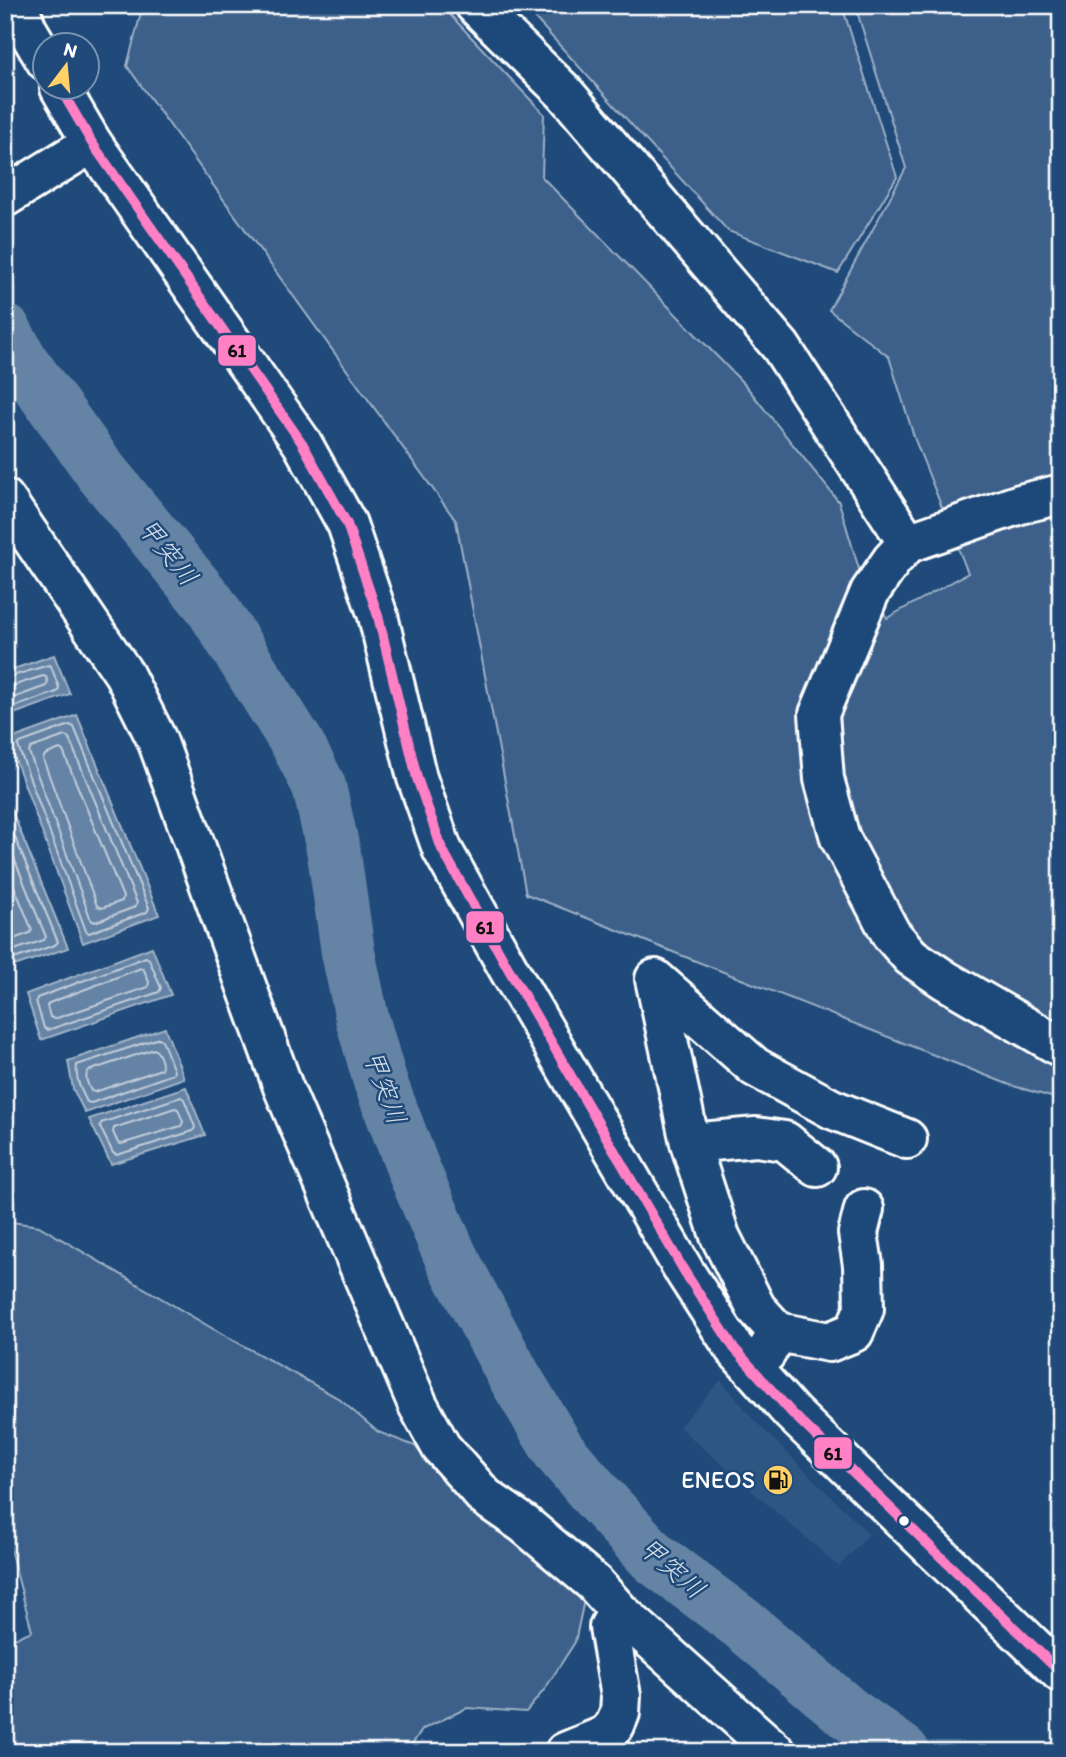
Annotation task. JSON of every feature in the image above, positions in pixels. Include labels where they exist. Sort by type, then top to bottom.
[{"type":"main road","points":[[18,5],[32,37]]},
{"type":"main road","points":[[475,5],[564,92],[781,347],[908,543]]},
{"type":"main road","points":[[68,102],[92,143],[302,443],[347,524],[378,617],[416,778],[442,849],[508,968],[686,1273],[734,1348],[792,1413],[1061,1673]]},
{"type":"main road","points":[[11,194],[92,143]]},
{"type":"main road","points":[[1061,494],[1020,504],[908,543],[892,560],[870,592],[819,714],[824,779],[840,838],[891,934],[911,957],[1061,1047]]},
{"type":"main road","points":[[5,499],[124,674],[157,740],[283,1087],[418,1405],[441,1447],[485,1497],[524,1524],[594,1583],[619,1611],[776,1752]]},
{"type":"main road","points":[[864,1209],[858,1233],[863,1265],[864,1308],[854,1332],[829,1342],[778,1332],[756,1308],[720,1236],[690,1143],[655,979],[755,1067],[832,1109],[907,1139]]},
{"type":"main road","points":[[690,1143],[756,1137],[785,1141],[817,1167]]},
{"type":"main road","points":[[755,1371],[778,1332]]},
{"type":"main road","points":[[565,1752],[606,1735],[615,1725],[620,1713],[621,1696],[609,1627],[619,1611]]},
{"type":"shaded area","points":[[143,5],[441,5],[544,114],[542,177],[746,386],[839,502],[859,569],[887,618],[968,573],[915,440],[889,357],[829,310],[906,168],[855,5],[1061,5],[1061,1100],[1010,1085],[526,894],[456,521],[127,66]]},
{"type":"shaded area","points":[[523,5],[841,5],[897,177],[838,273],[728,231]]},
{"type":"shaded area","points":[[5,1221],[39,1226],[215,1330],[338,1398],[378,1432],[415,1446],[444,1482],[586,1591],[575,1642],[545,1689],[526,1712],[467,1708],[423,1729],[406,1752],[5,1752],[5,1642],[32,1631],[5,1530],[5,1446],[14,1413],[5,1384]]},
{"type":"shaded area","name":"ENEOS","points":[[721,1380],[753,1419],[869,1534],[839,1567],[679,1427]]},
{"type":"water","points":[[54,655],[70,694],[5,717],[5,672]]},
{"type":"water","points":[[77,715],[159,915],[83,943],[8,740]]},
{"type":"water","points":[[5,794],[68,948],[5,969]]},
{"type":"water","points":[[152,947],[171,995],[41,1040],[26,994]]},
{"type":"water","points":[[165,1028],[184,1078],[85,1113],[73,1089],[68,1061]]},
{"type":"water","points":[[186,1087],[205,1135],[111,1164],[89,1119]]},
{"type":"waterway","name":"甲突川","points":[[5,331],[22,362],[102,473],[209,603],[297,743],[319,786],[334,854],[348,952],[362,1018],[380,1081],[414,1171],[451,1257],[513,1374],[559,1451],[654,1558],[741,1623],[848,1713],[903,1752]]},
{"type":"transit line","name":"61","points":[[68,102],[92,143],[302,443],[347,524],[378,616],[417,778],[442,849],[686,1274],[734,1348],[792,1413],[1061,1673]]},
{"type":"place","name":"ENEOS","points":[[778,1480]]}]
